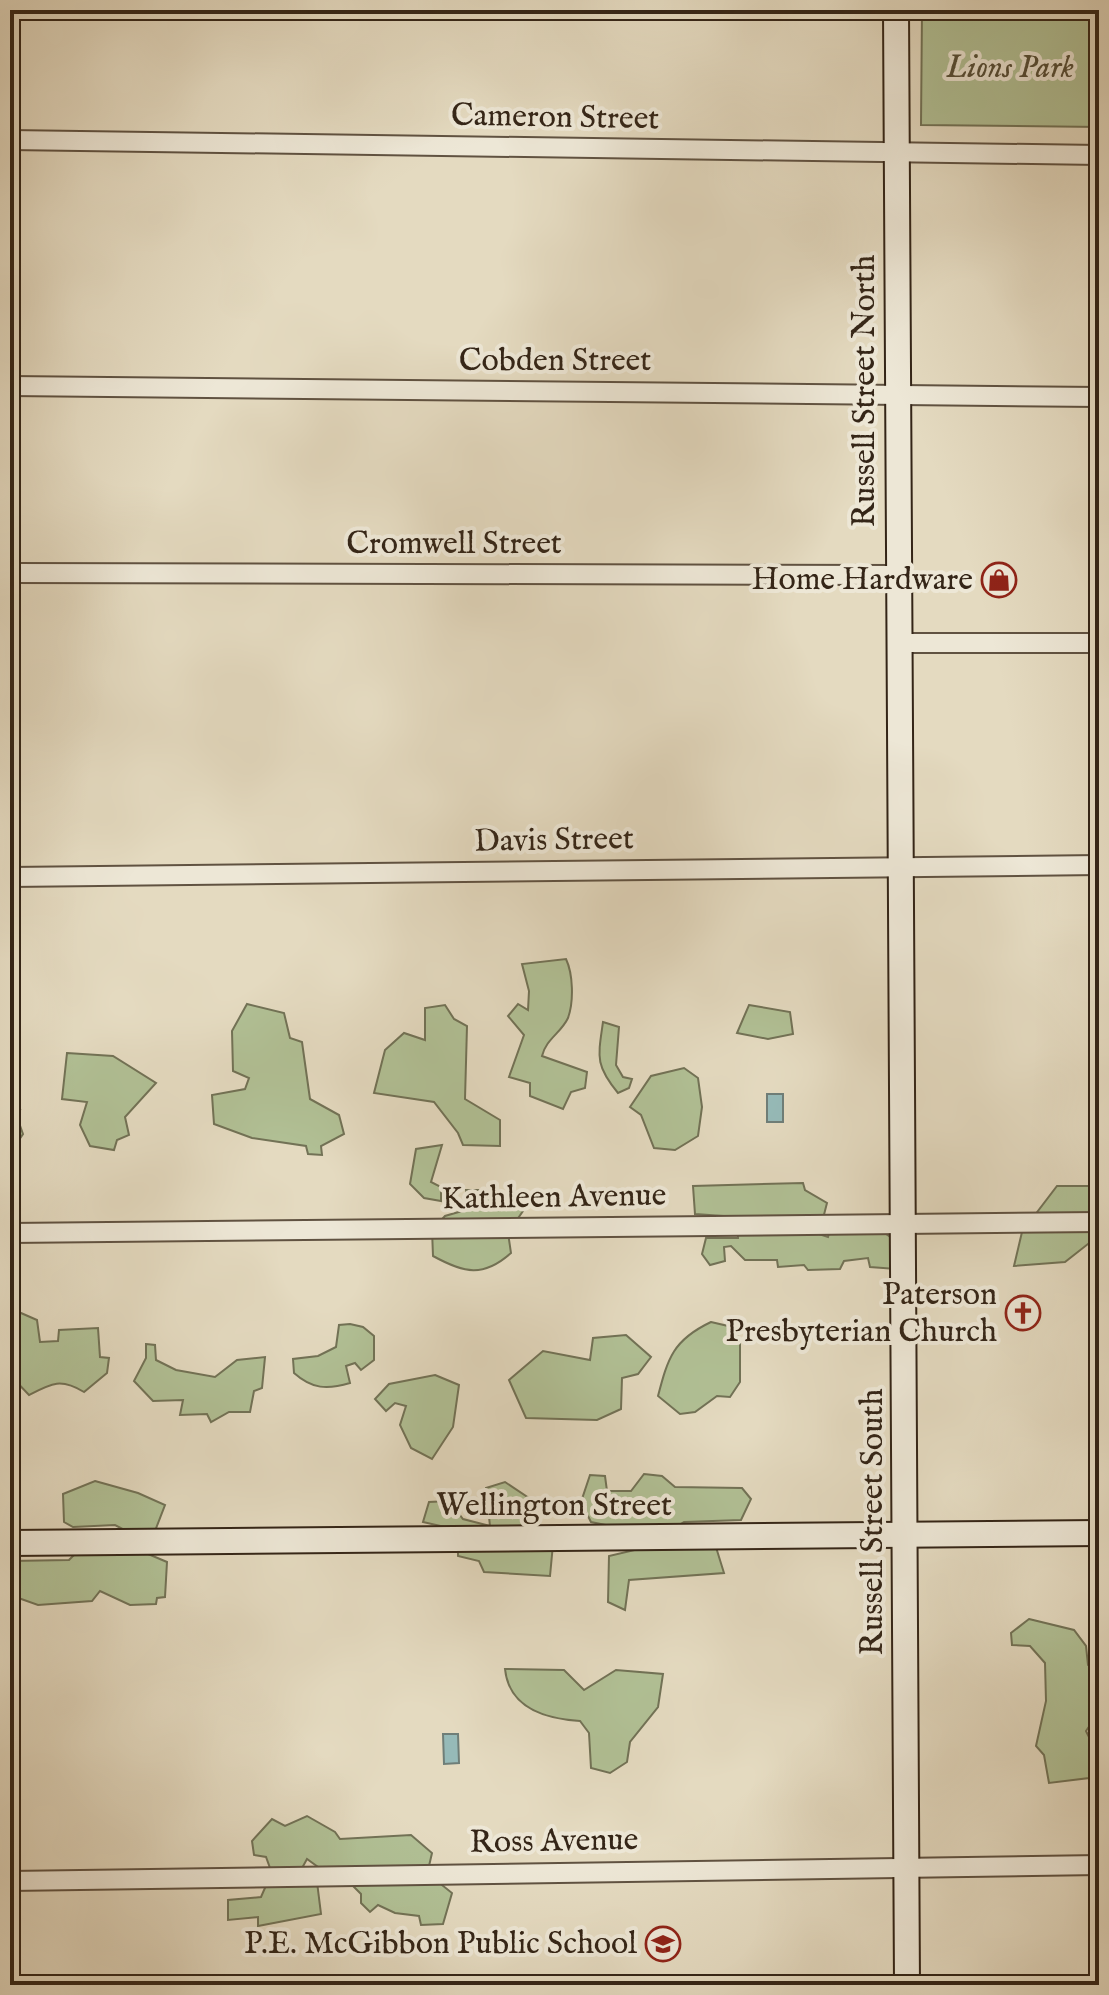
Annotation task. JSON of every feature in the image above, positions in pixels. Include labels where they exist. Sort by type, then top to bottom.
[{"type":"street","name":"Russell Street North","points":[[896,10],[901,867]]},
{"type":"street","name":"Cameron Street","points":[[10,140],[1099,155]]},
{"type":"street","name":"Cobden Street","points":[[10,386],[1099,397]]},
{"type":"street","name":"Cromwell Street","points":[[10,573],[898,575]]},
{"type":"street","points":[[898,643],[1099,643]]},
{"type":"street","name":"Davis Street","points":[[10,877],[1099,865]]},
{"type":"street","name":"Russell Street South","points":[[901,867],[907,1985]]},
{"type":"street","name":"Kathleen Avenue","points":[[10,1233],[1099,1222]]},
{"type":"street","name":"Wellington Street","points":[[10,1543],[1099,1533]]},
{"type":"street","name":"Ross Avenue","points":[[10,1881],[1099,1865]]},
{"type":"green space","name":"Lions Park","points":[[922,10],[1099,10],[1099,127],[921,125]]},
{"type":"green space","points":[[566,959],[571,980],[570,1011],[542,1056],[587,1072],[585,1088],[571,1092],[563,1109],[530,1096],[530,1083],[509,1077],[524,1035],[508,1016],[518,1004],[528,1010],[529,991],[522,964]]},
{"type":"green space","points":[[247,1004],[284,1013],[290,1038],[302,1042],[310,1099],[339,1115],[344,1134],[321,1146],[322,1155],[308,1154],[306,1146],[252,1138],[214,1124],[212,1095],[245,1089],[249,1078],[233,1071],[232,1031]]},
{"type":"green space","points":[[445,1005],[454,1019],[467,1026],[465,1099],[500,1120],[500,1146],[463,1145],[458,1133],[434,1102],[374,1093],[385,1050],[404,1033],[425,1040],[425,1008]]},
{"type":"green space","points":[[749,1005],[790,1012],[793,1034],[768,1039],[737,1033]]},
{"type":"green space","points":[[603,1022],[619,1027],[616,1065],[623,1077],[632,1079],[629,1088],[618,1093],[605,1075],[600,1060]]},
{"type":"green space","points":[[67,1053],[113,1056],[156,1083],[125,1117],[129,1135],[117,1140],[114,1150],[90,1146],[80,1125],[87,1102],[62,1099]]},
{"type":"green space","points":[[684,1068],[698,1078],[702,1107],[698,1136],[675,1150],[654,1148],[641,1115],[630,1107],[651,1076]]},
{"type":"green space","points":[[10,1109],[20,1110],[17,1117],[23,1134],[19,1140],[19,1165],[10,1149]]},
{"type":"green space","points":[[442,1145],[431,1182],[441,1187],[441,1201],[424,1198],[410,1184],[416,1149]]},
{"type":"green space","points":[[803,1183],[805,1190],[827,1203],[819,1234],[828,1237],[833,1217],[862,1217],[896,1241],[896,1269],[870,1267],[868,1258],[844,1261],[840,1269],[808,1270],[804,1265],[778,1267],[777,1260],[745,1260],[731,1246],[724,1247],[725,1261],[710,1265],[702,1254],[706,1238],[738,1238],[737,1217],[695,1214],[693,1186]]},
{"type":"green space","points":[[1057,1186],[1099,1186],[1099,1242],[1093,1240],[1065,1262],[1014,1266],[1022,1232]]},
{"type":"green space","points":[[466,1190],[488,1190],[496,1199],[525,1208],[508,1233],[511,1253],[482,1269],[464,1269],[433,1256],[432,1230],[445,1216],[469,1209]]},
{"type":"green space","points":[[21,1313],[37,1320],[40,1342],[58,1341],[59,1330],[98,1328],[100,1357],[109,1358],[107,1373],[84,1392],[69,1385],[56,1384],[29,1395],[10,1375],[10,1317]]},
{"type":"green space","points":[[711,1322],[728,1326],[740,1339],[740,1382],[730,1397],[717,1396],[695,1412],[680,1414],[658,1396],[665,1371],[680,1343]]},
{"type":"green space","points":[[339,1325],[363,1327],[374,1336],[374,1360],[361,1370],[355,1363],[346,1366],[350,1383],[320,1387],[294,1373],[293,1359],[318,1356],[336,1347]]},
{"type":"green space","points":[[626,1335],[651,1357],[638,1374],[622,1378],[621,1409],[597,1420],[526,1418],[509,1380],[543,1351],[590,1360],[593,1338]]},
{"type":"green space","points":[[146,1344],[155,1345],[156,1360],[176,1370],[215,1377],[237,1360],[265,1357],[262,1388],[254,1391],[250,1412],[229,1412],[211,1422],[207,1414],[180,1415],[183,1400],[153,1401],[134,1381],[146,1358]]},
{"type":"green space","points":[[435,1375],[459,1385],[453,1427],[432,1459],[411,1448],[400,1425],[406,1406],[395,1403],[386,1411],[375,1399],[389,1384]]},
{"type":"green space","points":[[644,1474],[662,1476],[675,1487],[742,1488],[751,1499],[741,1520],[684,1522],[673,1529],[715,1544],[724,1573],[629,1580],[625,1610],[608,1602],[609,1556],[639,1549],[640,1532],[591,1522],[581,1502],[590,1475],[605,1476],[607,1491],[631,1491]]},
{"type":"green space","points":[[95,1481],[138,1493],[165,1505],[155,1531],[136,1536],[115,1525],[73,1527],[64,1522],[63,1494]]},
{"type":"green space","points":[[505,1482],[544,1508],[536,1527],[553,1544],[550,1576],[484,1572],[479,1561],[458,1556],[458,1530],[423,1522],[429,1502],[449,1501],[463,1519],[490,1526],[486,1488]]},
{"type":"green space","points":[[79,1550],[141,1551],[167,1562],[165,1597],[157,1598],[156,1604],[130,1605],[100,1591],[92,1601],[38,1605],[10,1595],[10,1561],[69,1560]]},
{"type":"green space","points":[[1029,1619],[1074,1630],[1086,1646],[1088,1665],[1099,1672],[1099,1721],[1095,1718],[1086,1731],[1098,1755],[1090,1759],[1089,1778],[1049,1783],[1044,1755],[1036,1746],[1046,1701],[1045,1663],[1030,1646],[1012,1645],[1011,1633]]},
{"type":"green space","points":[[505,1669],[564,1670],[584,1690],[616,1670],[663,1674],[658,1707],[630,1742],[627,1762],[610,1773],[591,1768],[589,1733],[580,1721],[554,1718],[531,1709],[514,1693]]},
{"type":"green space","points":[[307,1816],[335,1832],[340,1839],[411,1835],[432,1853],[429,1866],[434,1878],[325,1872],[307,1859],[296,1879],[274,1879],[266,1857],[254,1855],[252,1841],[272,1819],[285,1826]]},
{"type":"green space","points":[[268,1881],[317,1882],[321,1914],[258,1926],[258,1917],[228,1920],[228,1900],[261,1897]]},
{"type":"green space","points":[[437,1881],[452,1893],[443,1924],[421,1925],[419,1916],[395,1913],[378,1905],[370,1912],[361,1903],[361,1894],[349,1882]]},
{"type":"water","points":[[767,1094],[783,1094],[783,1122],[767,1122]]},
{"type":"water","points":[[443,1734],[458,1734],[459,1763],[444,1764]]},
{"type":"place","name":"Home Hardware","points":[[999,580]]},
{"type":"place","name":"Paterson Presbyterian Church","points":[[1023,1313]]},
{"type":"place","name":"P.E. McGibbon Public School","points":[[663,1944]]}]
